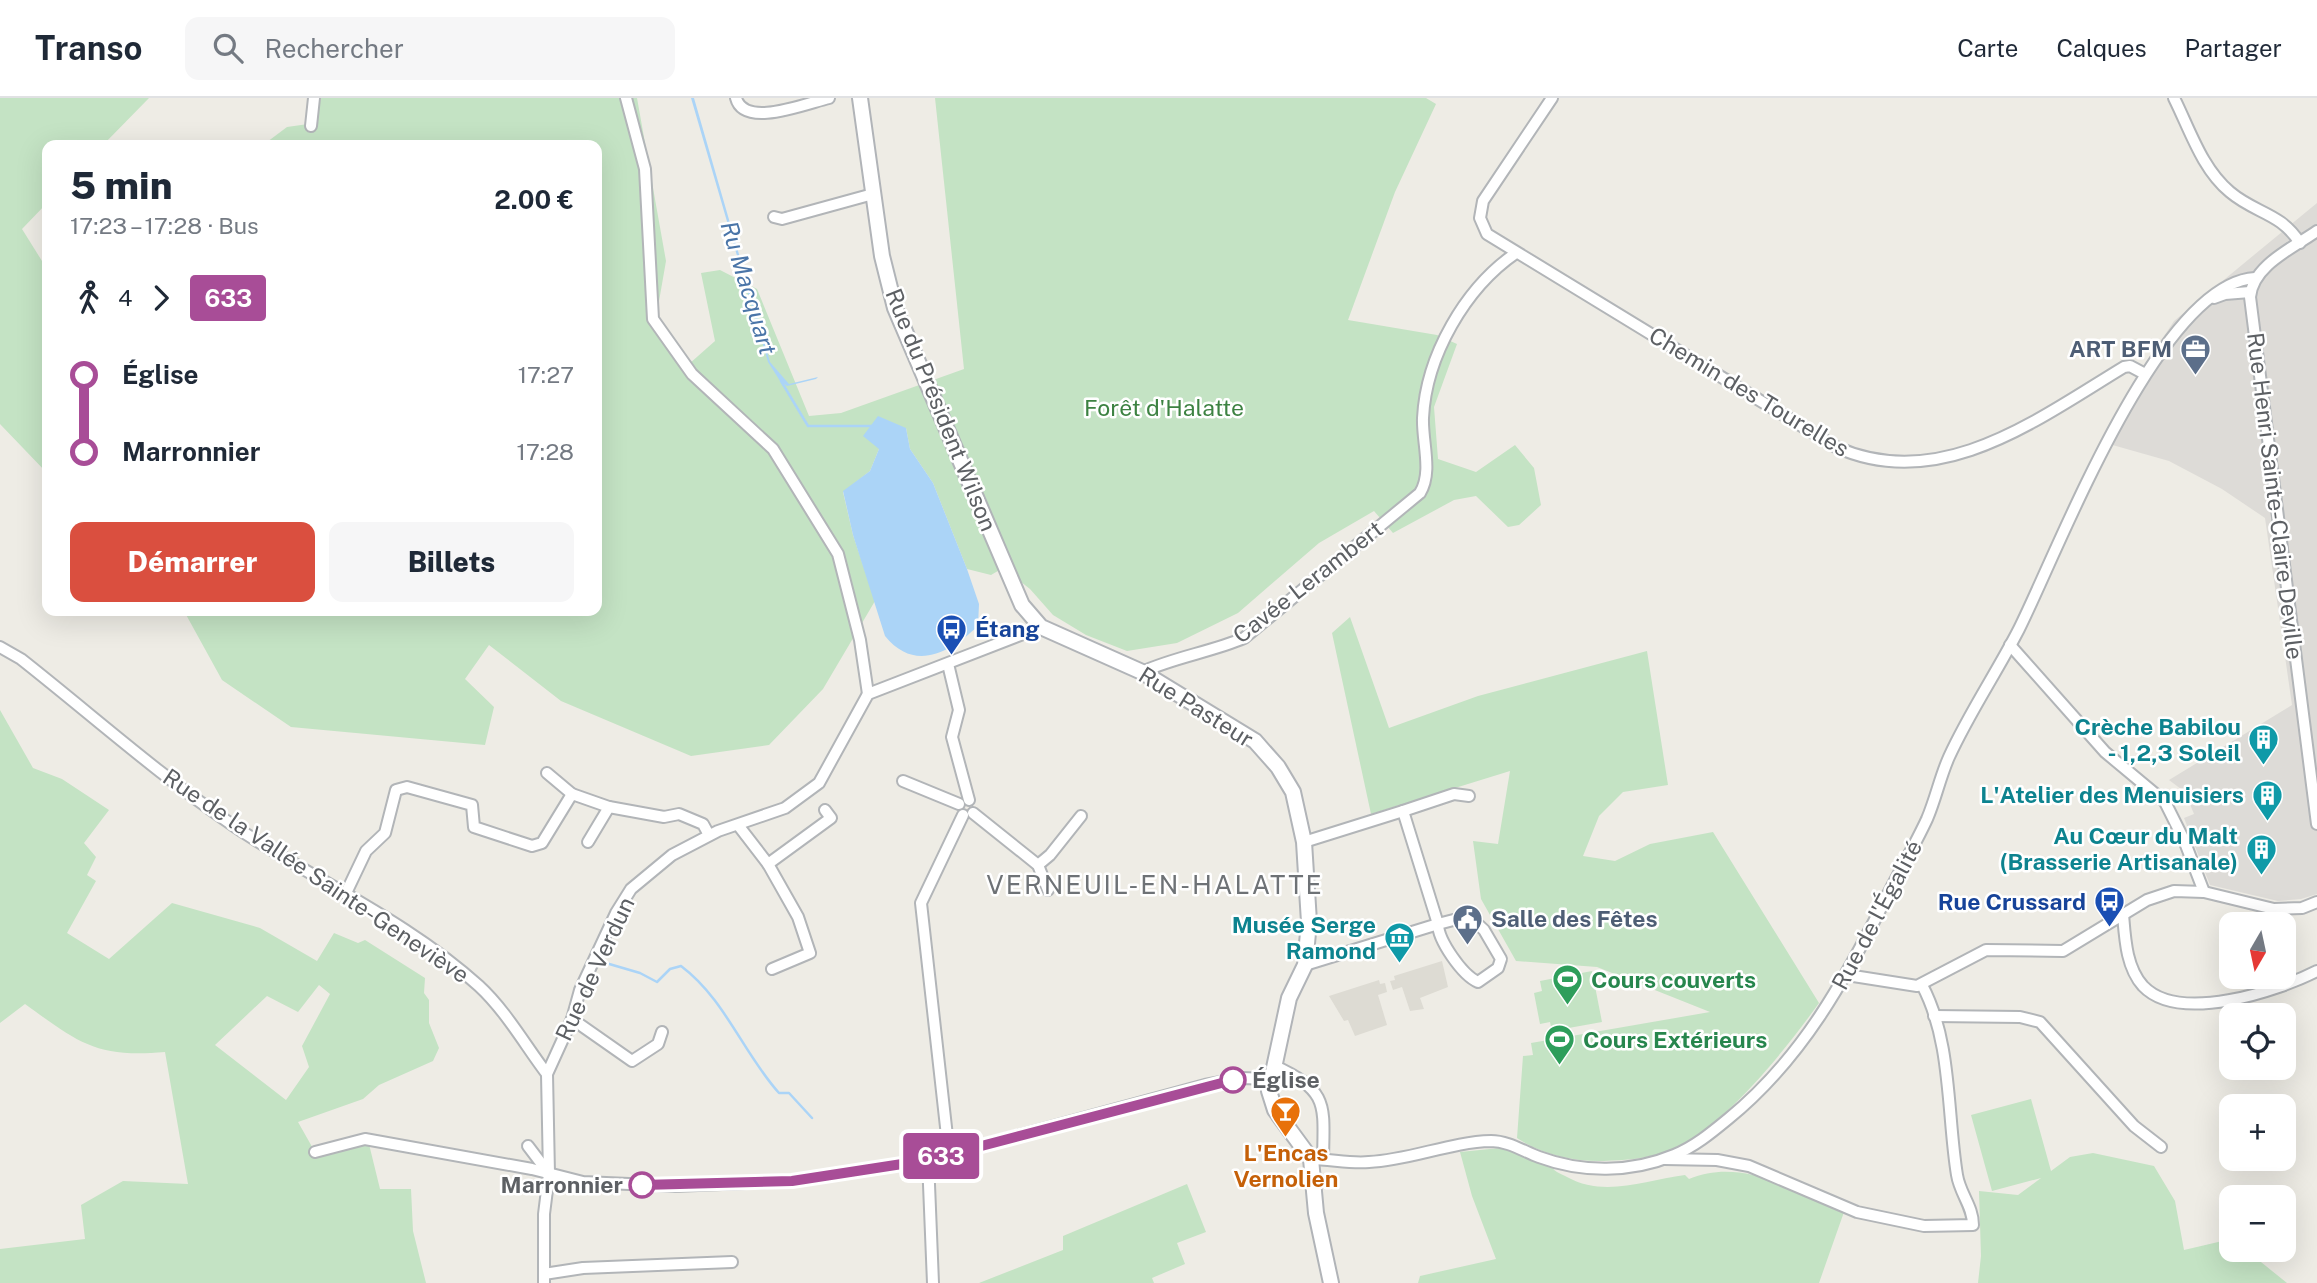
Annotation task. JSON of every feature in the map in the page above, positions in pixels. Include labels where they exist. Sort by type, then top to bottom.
[{"type":"street","points":[[311,126],[314,98]]},
{"type":"street","points":[[736,98],[738,106],[748,113],[768,113],[829,98]]},
{"type":"street","name":"Rue du Président Wilson","points":[[860,98],[881,256],[895,307],[1022,605],[1041,627]]},
{"type":"street","name":"Chemin des Tourelles","points":[[1552,98],[1487,193],[1481,208],[1481,225],[1487,234],[1820,439],[1868,459],[1915,464],[1952,457],[2067,403],[2124,367],[2130,366],[2146,374]]},
{"type":"street","points":[[2174,98],[2204,159],[2219,181],[2245,203],[2286,223],[2300,243]]},
{"type":"street","points":[[625,99],[645,169],[653,320],[692,374],[772,449],[838,554],[860,640],[868,694],[1041,627]]},
{"type":"street","points":[[774,217],[782,219],[873,194]]},
{"type":"street","points":[[2200,306],[2225,294],[2250,292],[2262,269],[2317,231]]},
{"type":"street","name":"Cavée Lerambert","points":[[1142,672],[1162,662],[1216,649],[1244,638],[1414,500],[1424,487],[1423,419],[1431,373],[1447,337],[1468,301],[1487,276],[1516,253]]},
{"type":"street","name":"Rue de l'Égalité","points":[[1317,1159],[1368,1163],[1495,1140],[1546,1160],[1593,1169],[1616,1169],[1665,1158],[1702,1140],[1760,1090],[1809,1034],[1847,975],[1919,836],[1954,745],[2010,645],[2146,374],[2168,339],[2200,306],[2227,284],[2255,278]]},
{"type":"street","name":"Rue Henri Sainte-Claire Deville","points":[[2250,292],[2317,824]]},
{"type":"street","name":"Rue Pasteur","points":[[1041,627],[1142,672],[1233,726],[1268,755],[1293,792],[1304,842],[1309,908],[1305,965],[1289,998],[1272,1072]]},
{"type":"street","points":[[2010,645],[2105,752],[2165,802],[2185,839],[2204,892]]},
{"type":"street","name":"Rue de la Vallée Sainte-Geneviève","points":[[0,647],[21,659],[176,785],[266,847],[346,893],[423,943],[480,987],[501,1010],[547,1074]]},
{"type":"street","points":[[948,664],[958,710],[952,737],[966,808],[921,903],[948,1154]]},
{"type":"street","name":"Rue de Verdun","points":[[544,1278],[544,1214],[548,1174],[547,1074],[572,1019],[580,990],[631,889],[673,855],[709,835],[785,808],[819,783],[868,694]]},
{"type":"street","points":[[547,773],[572,794],[608,807],[664,817],[679,814],[703,824],[709,835]]},
{"type":"street","points":[[903,781],[966,808],[1038,865],[1048,891]]},
{"type":"street","points":[[346,893],[366,851],[385,833],[396,790],[407,787],[472,805],[474,827],[532,846],[542,843],[572,794]]},
{"type":"street","points":[[1304,842],[1454,794],[1469,796]]},
{"type":"street","points":[[588,842],[608,807]]},
{"type":"street","points":[[768,864],[831,818],[825,810]]},
{"type":"street","points":[[1305,965],[1438,923],[1469,916],[1484,930],[1501,959],[1498,968],[1478,982],[1467,977],[1438,937],[1438,923],[1402,811]]},
{"type":"street","points":[[1038,865],[1050,855],[1081,816]]},
{"type":"street","points":[[738,825],[768,864],[798,917],[810,953],[772,969]]},
{"type":"street","points":[[1847,975],[1922,985],[1986,950],[2063,951],[2147,900],[2168,892],[2204,892],[2274,909],[2297,909],[2317,902]]},
{"type":"street","points":[[2123,915],[2127,951],[2134,971],[2146,988],[2165,1000],[2206,1002],[2240,999],[2281,987],[2317,971]]},
{"type":"street","points":[[1665,1158],[1717,1160],[1749,1166],[1857,1212],[1924,1226],[1973,1225],[1973,1212],[1958,1179],[1942,1054],[1934,1016],[1922,985]]},
{"type":"street","points":[[1934,1016],[2020,1017],[2036,1020],[2048,1029],[2134,1126],[2161,1147]]},
{"type":"street","points":[[572,1019],[632,1061],[658,1044],[662,1032]]},
{"type":"street","points":[[1272,1072],[1270,1100],[1275,1110],[1317,1159]]},
{"type":"street","points":[[315,1152],[365,1139],[583,1182],[674,1186],[792,1181],[928,1160],[1205,1085],[1272,1072],[1297,1076],[1320,1097],[1324,1118],[1317,1159],[1316,1211],[1331,1283]]},
{"type":"street","points":[[528,1146],[548,1174]]},
{"type":"street","points":[[928,1160],[933,1283]]},
{"type":"street","points":[[544,1278],[583,1268],[732,1262]]},
{"type":"shaded area","points":[[2317,203],[2317,894],[2278,901],[2210,885],[2184,818],[2194,814],[2185,792],[2169,780],[2292,705],[2265,518],[2222,489],[2169,461],[2102,442],[2135,380],[2174,321]]},
{"type":"shaded area","points":[[1442,961],[1448,987],[1420,998],[1424,1009],[1410,1011],[1402,987],[1393,990],[1390,981],[1395,980],[1394,976]]},
{"type":"shaded area","points":[[1379,980],[1380,984],[1385,983],[1387,992],[1378,995],[1387,1025],[1355,1036],[1348,1020],[1344,1021],[1329,996]]},
{"type":"green space","points":[[0,98],[149,98],[108,140],[42,140],[42,208],[22,229],[42,261],[42,468],[0,424]]},
{"type":"green space","name":"Forêt d'Halatte","points":[[321,98],[637,98],[666,261],[654,330],[689,364],[715,341],[701,273],[720,270],[757,289],[809,416],[841,413],[964,369],[935,98],[1426,98],[1436,104],[1395,192],[1348,320],[1437,335],[1457,344],[1434,407],[1438,459],[1476,472],[1515,445],[1534,468],[1541,505],[1519,525],[1508,527],[1476,496],[1454,500],[1393,533],[1374,511],[1319,543],[1238,613],[1177,643],[1127,651],[1086,635],[1053,615],[1030,589],[1003,568],[991,575],[967,569],[933,483],[910,449],[906,428],[879,449],[870,471],[843,492],[853,535],[875,601],[823,689],[769,745],[691,756],[561,701],[489,645],[465,679],[494,707],[485,745],[291,727],[222,680],[187,616],[602,616],[602,140],[270,140],[287,127],[315,123]]},
{"type":"green space","points":[[1350,617],[1389,728],[1478,696],[1647,651],[1668,785],[1623,792],[1599,816],[1583,856],[1615,861],[1650,844],[1713,832],[1819,1003],[1751,1087],[1709,1126],[1688,1141],[1652,1156],[1593,1161],[1547,1153],[1517,1138],[1523,1056],[1533,1055],[1531,1043],[1710,1012],[1597,967],[1516,961],[1481,899],[1473,841],[1498,844],[1510,771],[1371,814],[1332,633]]},
{"type":"green space","points":[[0,710],[33,768],[62,779],[109,810],[84,843],[96,857],[87,875],[96,881],[67,933],[109,959],[172,903],[260,928],[317,961],[334,933],[358,943],[365,940],[425,978],[424,993],[429,1000],[429,1023],[439,1048],[433,1061],[379,1085],[363,1099],[298,1122],[315,1152],[368,1140],[380,1189],[411,1189],[413,1231],[426,1283],[0,1283],[0,1249],[85,1239],[81,1205],[123,1181],[188,1184],[165,1052],[122,1053],[89,1045],[60,1029],[25,1004],[0,1023]],"holes":[[[319,985],[330,994],[302,1046],[309,1067],[286,1100],[215,1045],[267,996],[298,1012]]]},
{"type":"green space","name":"Cours couverts","points":[[1592,971],[1602,1022],[1552,1031],[1550,1022],[1540,1024],[1534,993],[1542,991],[1540,981]]},
{"type":"green space","points":[[2031,1099],[2051,1171],[2070,1157],[2093,1153],[2154,1166],[2175,1201],[2184,1250],[2219,1242],[2219,1262],[2261,1262],[2287,1283],[1978,1283],[1981,1256],[1979,1191],[2018,1195],[2041,1178],[1992,1191],[1971,1115]]},
{"type":"green space","points":[[1500,1148],[1550,1164],[1567,1177],[1596,1186],[1625,1186],[1685,1175],[1689,1179],[1709,1173],[1749,1174],[1788,1186],[1844,1212],[1819,1283],[1418,1283],[1420,1276],[1496,1259],[1472,1196],[1460,1152]]},
{"type":"green space","points":[[1187,1184],[1206,1232],[1177,1243],[1185,1264],[1152,1278],[1154,1283],[979,1283],[1063,1250],[1063,1236]]},
{"type":"water","points":[[691,98],[694,98],[770,362],[789,384],[818,377],[816,379],[787,386],[780,381],[768,362]]},
{"type":"water","points":[[878,416],[906,428],[910,449],[933,483],[979,604],[978,626],[956,644],[932,655],[908,654],[885,636],[853,535],[843,491],[870,471],[879,449],[863,436]]},
{"type":"waterway","name":"Ru Macquart","points":[[781,381],[808,426],[872,426]]},
{"type":"waterway","name":"Ru Macquart","points":[[599,961],[640,973],[657,982],[670,969],[681,966],[710,994],[779,1093],[789,1093],[812,1118]]},
{"type":"bus line","name":"633","points":[[642,1185],[792,1181],[928,1160],[1205,1085],[1233,1080]]},
{"type":"place","name":"ART BFM","points":[[2195,376]]},
{"type":"place","name":"Étang","points":[[952,656]]},
{"type":"place","name":"Crèche Babilou - 1,2,3 Soleil","points":[[2264,767]]},
{"type":"place","name":"L'Atelier des Menuisiers","points":[[2267,822]]},
{"type":"place","name":"Au Cœur du Malt (Brasserie Artisanale)","points":[[2261,876]]},
{"type":"place","name":"Rue Crussard","points":[[2109,929]]},
{"type":"place","name":"Salle des Fêtes","points":[[1468,946]]},
{"type":"place","name":"Musée Serge Ramond","points":[[1399,965]]},
{"type":"place","name":"Cours couverts","points":[[1568,1007]]},
{"type":"place","name":"Cours Extérieurs","points":[[1560,1067]]},
{"type":"place","name":"Église","points":[[1233,1080]]},
{"type":"place","name":"L'Encas Vernolien","points":[[1286,1139]]},
{"type":"place","name":"Marronnier","points":[[642,1185]]},
{"type":"district","name":"VERNEUIL-EN-HALATTE","points":[[1155,885]]}]
